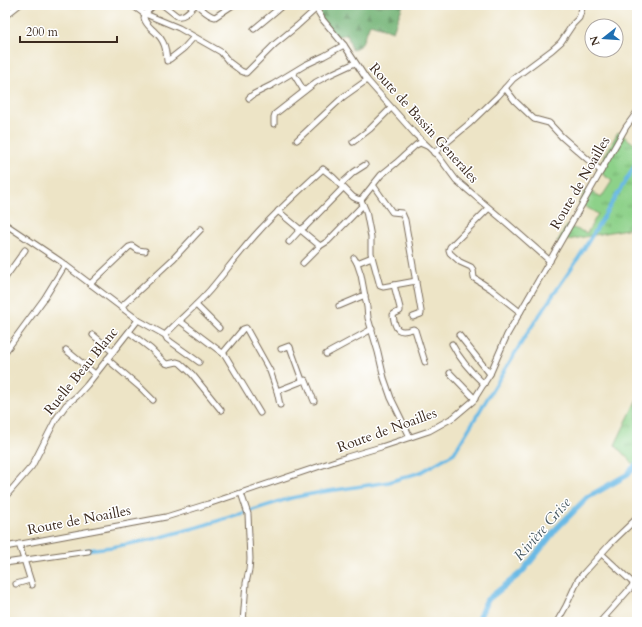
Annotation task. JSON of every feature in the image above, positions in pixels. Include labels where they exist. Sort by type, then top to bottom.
[{"type":"street","points":[[5,16],[19,5]]},
{"type":"street","points":[[132,5],[145,14],[179,28],[221,52],[228,62],[246,73],[275,44],[297,26],[315,6]]},
{"type":"street","points":[[154,5],[145,14],[144,18],[148,27],[156,33],[163,43],[171,59]]},
{"type":"street","points":[[163,5],[179,17],[184,15],[196,5],[212,17],[215,17],[233,5]]},
{"type":"street","points":[[254,29],[283,5]]},
{"type":"street","points":[[434,153],[470,123],[513,79],[561,42],[578,18],[583,5]]},
{"type":"street","name":"Route de Bassin Generales","points":[[315,6],[323,20],[344,45],[368,80],[391,108],[448,168],[456,180],[550,261]]},
{"type":"street","points":[[171,59],[194,37]]},
{"type":"street","points":[[249,98],[305,65],[344,45]]},
{"type":"street","points":[[166,48],[171,59]]},
{"type":"street","points":[[274,124],[275,114],[304,91],[316,82],[355,63]]},
{"type":"street","points":[[293,72],[304,91]]},
{"type":"street","points":[[297,140],[343,97],[368,80]]},
{"type":"street","points":[[505,88],[515,101],[534,119],[549,124],[601,171]]},
{"type":"street","points":[[353,142],[370,129],[391,108]]},
{"type":"street","name":"Route de Noailles","points":[[5,547],[166,517],[429,431],[454,418],[475,399],[490,374],[507,335],[626,127],[637,112]]},
{"type":"street","points":[[303,263],[320,246],[328,241],[362,202],[381,175],[416,145],[420,143],[426,146]]},
{"type":"street","points":[[289,242],[306,226],[354,172],[365,165]]},
{"type":"street","points":[[165,335],[211,289],[234,259],[278,211],[323,169],[353,198],[362,202],[366,211],[372,257],[380,286],[383,287],[416,281]]},
{"type":"street","points":[[373,185],[392,212],[403,214],[405,220],[421,313],[413,317]]},
{"type":"street","points":[[488,208],[450,246],[449,250],[450,253],[460,262],[471,267],[473,270],[473,276],[476,280],[491,289],[520,312]]},
{"type":"street","points":[[278,211],[320,246]]},
{"type":"street","points":[[5,224],[65,265],[138,320],[165,335],[167,339],[199,362]]},
{"type":"street","points":[[121,307],[173,259],[201,229]]},
{"type":"street","points":[[90,284],[129,247],[132,246],[138,250],[145,251]]},
{"type":"street","points":[[5,278],[25,250]]},
{"type":"street","points":[[372,257],[355,260],[365,296],[368,318],[384,378],[391,398],[410,437]]},
{"type":"street","points":[[5,352],[44,299],[65,265]]},
{"type":"street","points":[[394,285],[400,308],[400,311],[393,316],[396,328],[399,330],[415,330],[425,362]]},
{"type":"street","points":[[339,306],[365,296]]},
{"type":"street","points":[[196,305],[219,328]]},
{"type":"street","name":"Ruelle Beau Blanc","points":[[5,497],[32,466],[56,419],[66,405],[87,385],[138,320]]},
{"type":"street","points":[[180,321],[223,353],[260,413]]},
{"type":"street","points":[[223,353],[243,329],[246,328],[278,390],[280,405]]},
{"type":"street","points":[[326,354],[372,329]]},
{"type":"street","points":[[128,332],[151,349],[167,364],[177,362],[180,363],[192,374],[221,410]]},
{"type":"street","points":[[93,335],[113,352]]},
{"type":"street","points":[[459,335],[490,374]]},
{"type":"street","points":[[452,344],[466,367],[484,384]]},
{"type":"street","points":[[281,349],[290,347],[302,380],[306,381],[314,401]]},
{"type":"street","points":[[66,350],[95,374]]},
{"type":"street","points":[[107,359],[153,400]]},
{"type":"street","points":[[450,373],[475,399]]},
{"type":"street","points":[[278,390],[302,380]]},
{"type":"street","points":[[241,493],[248,514],[250,558],[246,583],[243,622]]},
{"type":"street","points":[[557,622],[578,580],[610,543],[637,518]]},
{"type":"street","points":[[16,584],[31,582],[19,544]]},
{"type":"street","points":[[5,563],[88,551]]},
{"type":"street","points":[[600,622],[634,584],[604,556]]},
{"type":"street","points":[[604,618],[610,622]]},
{"type":"green space","points":[[311,5],[403,5],[393,31],[370,24],[361,45],[352,50],[347,34],[334,37]]},
{"type":"green space","points":[[618,132],[637,146],[637,227],[557,242],[567,226],[587,233],[598,214],[579,203],[587,189],[601,198],[612,181],[597,170]]},
{"type":"green space","points":[[637,399],[637,468],[615,445]]},
{"type":"waterway","points":[[86,550],[154,539],[291,498],[389,482],[421,472],[454,453],[528,332],[579,257],[637,162]]},
{"type":"waterway","name":"Rivière Grise","points":[[477,622],[487,600],[522,572],[557,528],[588,497],[627,475],[637,464]]}]
